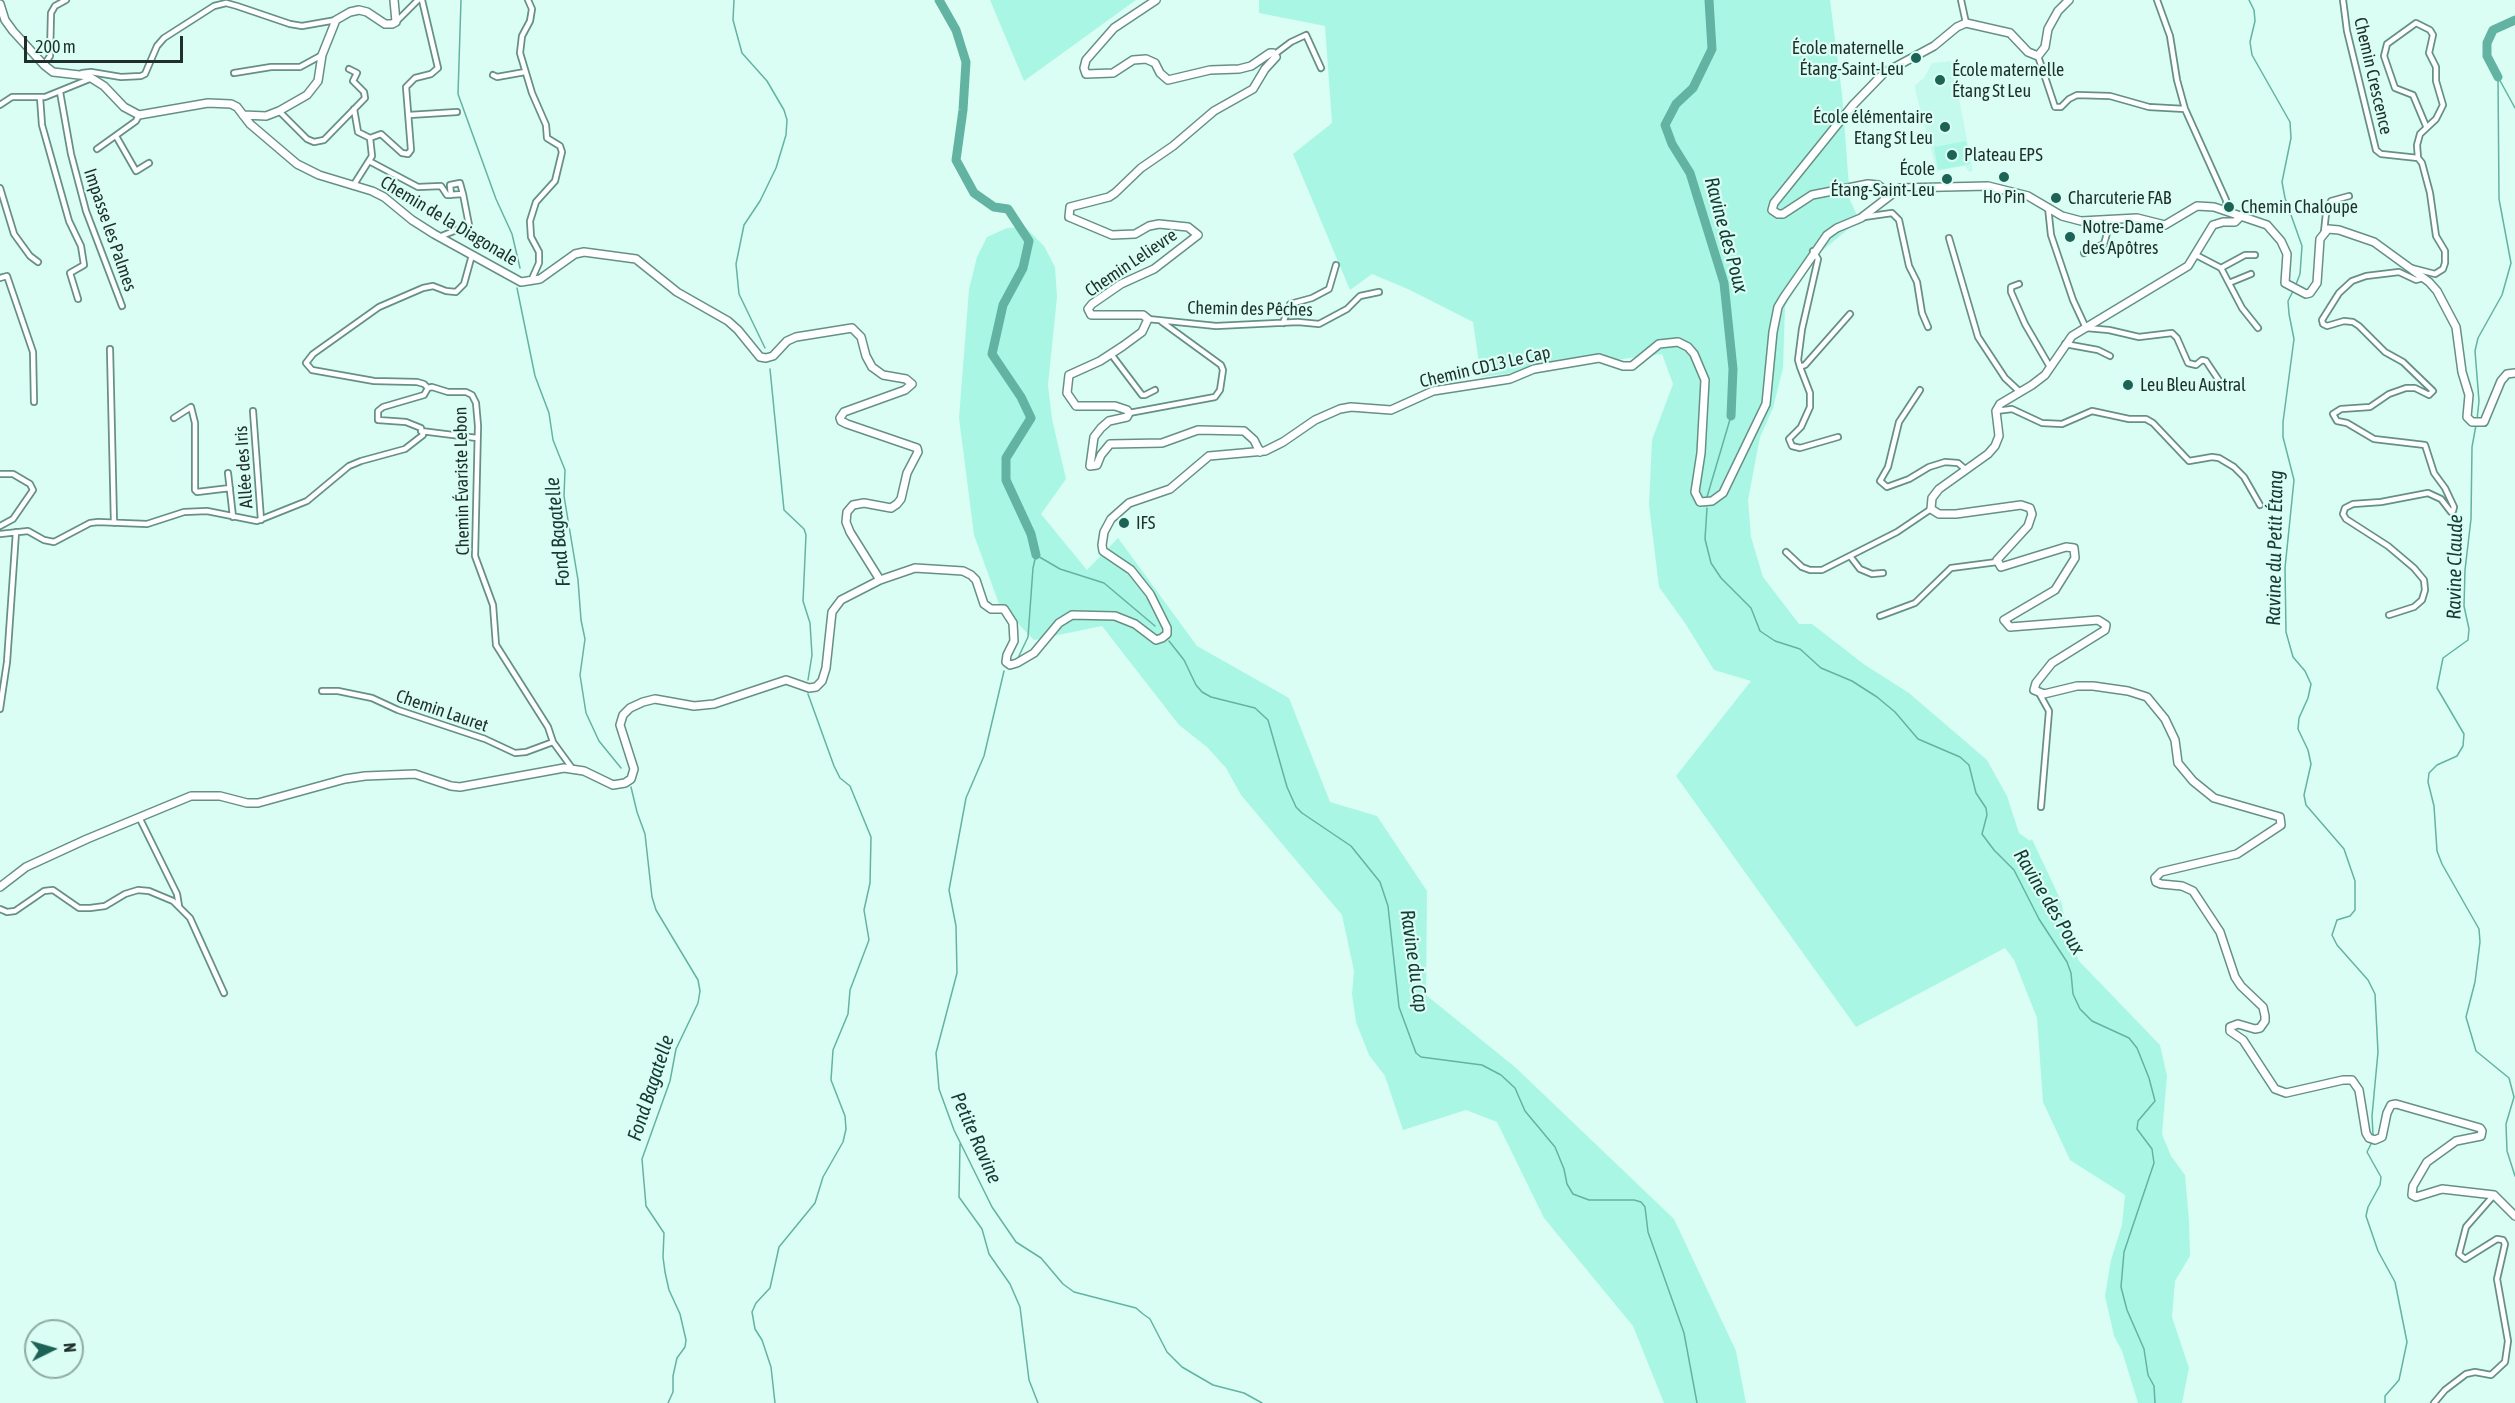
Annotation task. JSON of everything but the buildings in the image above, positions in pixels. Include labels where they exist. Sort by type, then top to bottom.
[{"type":"main road","points":[[243,115],[266,116],[279,111],[315,88],[322,55],[336,20],[359,10],[367,12],[386,24],[396,22],[394,0]]},
{"type":"main road","points":[[1156,0],[1114,28],[1086,60],[1084,68],[1086,74],[1113,73],[1133,60],[1146,59],[1155,63],[1168,80],[1176,80],[1210,70],[1239,69],[1251,66],[1270,53],[1275,54]]},
{"type":"main road","points":[[1890,194],[1878,184],[1868,184],[1812,195],[1782,214],[1772,210],[1774,203],[1797,174],[1875,81],[1898,64],[1934,46],[1965,23],[2010,33],[2028,52],[2038,56],[2044,47],[2048,29],[2058,10],[2069,0]]},
{"type":"main road","points":[[0,4],[5,20],[44,65],[53,72],[92,78],[104,86],[124,107],[139,115]]},
{"type":"main road","name":"Chemin Lelievre","points":[[1148,319],[1143,315],[1091,315],[1088,309],[1120,284],[1154,269],[1198,235],[1188,227],[1160,224],[1149,226],[1135,234],[1112,235],[1069,217],[1070,207],[1109,197],[1141,168],[1173,146],[1214,111],[1253,89],[1265,69],[1275,61],[1275,54]]},
{"type":"main road","name":"Chemin de la Diagonale","points":[[139,115],[215,102],[231,104],[250,124],[297,164],[319,175],[384,196],[412,220],[439,237],[521,282],[530,282],[548,275],[574,254],[584,252],[626,256],[644,264],[677,292],[728,321],[760,357],[772,357],[787,341],[796,337],[846,327],[857,331],[872,367],[883,375],[906,379],[912,384],[905,390],[844,412],[840,418],[841,422],[917,448],[918,452],[908,473],[901,500],[897,504],[891,508],[864,503],[853,505],[847,512],[846,522],[850,532],[880,580]]},
{"type":"main road","points":[[1814,251],[1827,235],[1837,228],[1862,218],[1900,188],[1988,186],[2028,195],[2062,216],[2075,220],[2137,218],[2165,225],[2176,221],[2197,206],[2242,215],[2267,225],[2281,241],[2288,260],[2284,280],[2287,285],[2303,293],[2310,293],[2317,283],[2320,239],[2324,232],[2336,229],[2370,240],[2437,291],[2456,327],[2462,372],[2469,395],[2467,417],[2472,422],[2481,424],[2487,419],[2501,381],[2507,374],[2515,373]]},
{"type":"main road","points":[[2242,215],[2235,222],[2213,225],[2208,230],[2192,262],[2179,273],[2072,336],[2040,380],[2000,404],[1996,411],[2000,432],[1995,446],[1988,454],[1939,489],[1932,498],[1931,509],[1939,514],[2020,505],[2030,508],[2032,514],[2028,526],[1999,557],[1997,562],[2004,568],[2073,547],[2076,556],[2055,590],[2004,620],[2006,625],[2098,620],[2106,625],[2105,630],[2052,663],[2036,683],[2034,690],[2039,693],[2048,693],[2077,686],[2093,686],[2128,691],[2146,697],[2165,719],[2175,740],[2178,763],[2193,781],[2214,798],[2280,818],[2281,825],[2237,854],[2161,872],[2155,878],[2156,882],[2186,887],[2196,894],[2223,936],[2235,977],[2263,1007],[2265,1022],[2260,1028],[2255,1029],[2238,1024],[2230,1027],[2230,1031],[2243,1040],[2275,1089],[2282,1092],[2352,1080],[2359,1090],[2369,1138],[2375,1140],[2382,1137],[2387,1113],[2391,1105],[2396,1104],[2480,1128],[2481,1136],[2456,1141],[2427,1162],[2417,1178],[2412,1195],[2416,1197],[2442,1189],[2494,1195],[2515,1216]]},
{"type":"main road","name":"Chemin CD13 Le Cap","points":[[572,768],[584,771],[613,785],[628,782],[634,769],[620,725],[625,712],[643,702],[662,699],[706,706],[786,680],[809,688],[816,687],[822,681],[826,668],[832,612],[835,606],[841,600],[880,580],[915,568],[963,571],[976,580],[984,604],[991,609],[1004,609],[1013,623],[1014,641],[1006,662],[1010,665],[1035,653],[1059,622],[1072,615],[1115,616],[1135,624],[1156,640],[1162,638],[1167,634],[1167,628],[1150,594],[1131,570],[1103,551],[1101,544],[1104,532],[1111,519],[1129,503],[1170,489],[1209,456],[1260,452],[1283,442],[1315,420],[1341,409],[1391,410],[1433,390],[1510,379],[1534,369],[1599,358],[1623,366],[1632,366],[1659,344],[1678,342],[1688,347],[1694,354],[1705,380],[1701,453],[1695,492],[1700,502],[1708,502],[1723,493],[1766,404],[1770,378],[1769,356],[1778,308],[1814,251]]},
{"type":"main road","points":[[1148,319],[1142,332],[1111,354],[1069,375],[1067,393],[1076,406],[1115,406],[1129,413],[1127,417],[1108,421],[1101,428],[1095,437],[1090,466],[1097,465],[1101,455],[1110,444],[1162,443],[1198,430],[1244,431],[1254,440],[1260,452]]},
{"type":"main road","points":[[0,887],[26,867],[191,796],[220,796],[247,803],[258,803],[345,779],[366,776],[415,774],[460,787],[552,769],[572,768]]},
{"type":"street","points":[[44,65],[50,56],[51,13],[55,6],[66,0]]},
{"type":"street","points":[[354,109],[358,132],[370,138],[381,134],[399,151],[408,154],[411,143],[406,92],[409,82],[436,71],[438,68],[420,0],[396,22]]},
{"type":"street","points":[[528,0],[532,9],[530,21],[522,36],[520,53],[532,93],[546,125],[547,138],[560,146],[562,152],[555,181],[536,202],[530,221],[531,237],[539,252],[539,263],[530,282]]},
{"type":"street","points":[[1960,0],[1965,23]]},
{"type":"street","points":[[2157,0],[2170,36],[2177,80],[2185,109],[2226,200],[2228,211]]},
{"type":"street","name":"Chemin Crescence","points":[[2343,0],[2347,31],[2376,150],[2381,154],[2418,158],[2420,134],[2436,119],[2443,105],[2436,81],[2436,67],[2429,54],[2433,35],[2430,30],[2416,23],[2387,44],[2385,56],[2394,88],[2413,95],[2426,126]]},
{"type":"street","points":[[75,74],[91,72],[121,77],[141,76],[145,74],[157,46],[164,38],[214,6],[226,3],[302,26],[336,20]]},
{"type":"street","points":[[1275,54],[1291,42],[1306,36],[1321,68]]},
{"type":"street","points":[[234,73],[271,67],[300,67],[322,55]]},
{"type":"street","points":[[2038,56],[2055,107],[2061,107],[2077,95],[2110,96],[2149,107],[2185,109]]},
{"type":"street","points":[[279,111],[296,130],[314,142],[324,140],[365,94],[353,81],[357,73],[349,69]]},
{"type":"street","points":[[493,75],[497,77],[525,72]]},
{"type":"street","points":[[0,105],[12,98],[40,97],[60,92],[92,78]]},
{"type":"street","name":"Impasse les Palmes","points":[[60,92],[71,154],[86,211],[122,306]]},
{"type":"street","points":[[40,97],[42,125],[69,221],[81,246],[84,265],[70,273],[78,299]]},
{"type":"street","points":[[409,116],[457,112]]},
{"type":"street","points":[[97,149],[136,121],[139,115]]},
{"type":"street","points":[[116,136],[136,171],[149,163]]},
{"type":"street","points":[[353,186],[372,156],[370,138]]},
{"type":"street","points":[[2409,268],[2435,274],[2443,269],[2445,263],[2445,251],[2436,236],[2430,193],[2422,163],[2418,158]]},
{"type":"street","points":[[369,161],[418,187],[441,186],[447,195],[463,194]]},
{"type":"street","points":[[439,237],[469,225],[460,183],[450,185],[451,195]]},
{"type":"street","points":[[0,188],[14,234],[30,256],[38,262]]},
{"type":"street","points":[[2324,232],[2326,213],[2331,201],[2349,196]]},
{"type":"street","points":[[2048,207],[2051,235],[2073,300],[2086,328],[2109,330],[2139,337],[2172,333],[2177,338],[2188,363],[2196,364],[2202,360],[2206,361],[2222,385]]},
{"type":"street","points":[[1862,218],[1892,213],[1899,220],[1909,266],[1917,282],[1922,313],[1928,327]]},
{"type":"street","points":[[2084,253],[2104,244],[2111,219]]},
{"type":"street","points":[[1948,238],[1978,337],[2005,378],[2020,392]]},
{"type":"street","points":[[1814,251],[1818,259],[1802,329],[1798,360],[1810,393],[1810,407],[1801,427],[1789,439],[1792,446],[1800,448],[1838,437]]},
{"type":"street","points":[[0,534],[28,531],[44,540],[54,542],[90,523],[147,524],[184,512],[207,511],[257,522],[307,501],[350,466],[405,449],[423,435],[421,428],[406,422],[378,420],[378,411],[383,407],[424,395],[428,388],[417,381],[374,381],[312,370],[307,367],[306,363],[314,354],[379,307],[433,286],[456,292],[464,284],[472,255]]},
{"type":"street","points":[[2196,255],[2222,268],[2242,308],[2258,328]]},
{"type":"street","points":[[2222,268],[2245,255],[2254,255]]},
{"type":"street","points":[[1283,323],[1290,304],[1312,298],[1329,289],[1336,265]]},
{"type":"street","points":[[2389,615],[2414,607],[2422,600],[2424,580],[2414,568],[2388,546],[2346,519],[2343,514],[2345,508],[2353,504],[2381,502],[2428,493],[2441,499],[2451,512],[2454,507],[2444,486],[2434,473],[2425,445],[2374,439],[2347,423],[2337,421],[2333,414],[2342,409],[2370,407],[2389,394],[2406,388],[2415,388],[2429,395],[2433,391],[2403,362],[2376,343],[2353,322],[2343,321],[2327,327],[2322,320],[2339,293],[2352,281],[2366,276],[2399,272],[2416,280],[2424,279]]},
{"type":"street","points":[[2229,283],[2251,274]]},
{"type":"street","points":[[0,278],[7,276],[33,352],[34,402]]},
{"type":"street","points":[[2019,284],[2011,287],[2011,292],[2025,324],[2050,367]]},
{"type":"street","name":"Chemin des Pêches","points":[[1148,319],[1216,326],[1319,324],[1347,309],[1360,296],[1379,292]]},
{"type":"street","points":[[1800,367],[1805,365],[1850,314]]},
{"type":"street","points":[[1129,413],[1215,397],[1220,390],[1223,370],[1221,364],[1160,320]]},
{"type":"street","points":[[2065,344],[2098,350],[2109,356]]},
{"type":"street","points":[[110,349],[113,356],[114,523]]},
{"type":"street","points":[[1111,354],[1142,395],[1155,390]]},
{"type":"street","name":"Chemin Évariste Lebon","points":[[428,388],[448,392],[466,392],[472,395],[478,411],[475,556],[493,605],[494,638],[496,645],[548,728],[553,742],[572,768]]},
{"type":"street","points":[[1920,390],[1899,422],[1888,467],[1880,481],[1887,487],[1909,479],[1929,466],[1945,462],[1958,464],[1965,469]]},
{"type":"street","points":[[174,418],[191,407],[195,423],[195,490],[197,492],[230,488]]},
{"type":"street","points":[[1996,411],[2012,409],[2042,423],[2062,424],[2092,411],[2146,419],[2153,423],[2189,461],[2212,457],[2219,458],[2234,467],[2244,477],[2260,505]]},
{"type":"street","name":"Allée des Iris","points":[[253,411],[261,520]]},
{"type":"street","points":[[421,431],[477,438]]},
{"type":"street","points":[[228,473],[233,517]]},
{"type":"street","points":[[0,474],[13,474],[30,484],[33,490],[13,519],[0,526]]},
{"type":"street","points":[[1786,552],[1802,567],[1816,571],[1911,524],[1931,509]]},
{"type":"street","points":[[0,709],[7,662],[16,532]]},
{"type":"street","points":[[1850,556],[1860,569],[1872,574],[1883,573]]},
{"type":"street","points":[[1880,616],[1915,603],[1951,568],[1997,562]]},
{"type":"street","name":"Chemin Lauret","points":[[322,691],[338,691],[372,698],[398,710],[486,739],[515,753],[526,752],[553,742]]},
{"type":"street","points":[[2039,693],[2049,711],[2041,807]]},
{"type":"street","points":[[139,817],[177,894],[178,906]]},
{"type":"street","points":[[0,909],[7,912],[15,911],[44,891],[53,890],[79,908],[105,906],[125,894],[138,890],[149,891],[178,906],[190,918],[224,993]]},
{"type":"street","points":[[2434,1403],[2445,1390],[2466,1374],[2475,1372],[2492,1375],[2505,1362],[2508,1341],[2497,1279],[2505,1244],[2503,1240],[2497,1239],[2465,1259],[2459,1254],[2466,1227],[2494,1195]]},
{"type":"shaded area","points":[[990,0],[1136,0],[1024,81]]},
{"type":"shaded area","points":[[1259,0],[1830,0],[1842,94],[1850,200],[1861,224],[1852,226],[1817,255],[1785,306],[1783,368],[1773,408],[1760,437],[1748,500],[1751,537],[1763,577],[1799,624],[1812,624],[1865,665],[1909,693],[1987,760],[2007,796],[2019,833],[2030,841],[2032,839],[2061,901],[2068,934],[2079,961],[2160,1045],[2167,1076],[2162,1134],[2171,1156],[2185,1175],[2189,1220],[2190,1256],[2175,1281],[2172,1317],[2189,1368],[2182,1403],[2138,1403],[2122,1351],[2114,1336],[2105,1296],[2111,1260],[2122,1225],[2125,1195],[2070,1160],[2043,1102],[2037,1018],[2014,960],[2005,948],[1856,1027],[1676,776],[1751,681],[1714,670],[1659,587],[1649,505],[1652,440],[1673,384],[1662,354],[1481,377],[1473,322],[1410,290],[1372,274],[1350,290],[1293,154],[1332,123],[1325,26],[1259,13]]},
{"type":"shaded area","name":"École élémentaire Etang St Leu","points":[[1952,61],[1959,82],[1958,93],[1973,171],[1969,172],[1965,166],[1937,171],[1916,94],[1915,85],[1924,78],[1932,63]]},
{"type":"shaded area","name":"Plateau EPS","points":[[1966,141],[1970,164],[1938,170],[1934,147]]},
{"type":"shaded area","points":[[1025,227],[1044,246],[1055,267],[1057,297],[1048,385],[1052,419],[1066,479],[1041,514],[1087,570],[1118,538],[1197,646],[1289,698],[1330,802],[1377,816],[1427,891],[1426,995],[1515,1067],[1674,1219],[1736,1351],[1746,1403],[1664,1403],[1633,1326],[1544,1218],[1497,1122],[1466,1110],[1403,1130],[1385,1076],[1369,1055],[1356,1022],[1352,994],[1354,971],[1342,915],[1241,795],[1226,768],[1207,747],[1179,725],[1102,626],[1034,640],[999,604],[974,535],[959,418],[969,289],[977,257],[987,237],[1007,228]]},
{"type":"waterway","name":"Fond Bagatelle","points":[[461,0],[458,94],[496,199],[512,234],[520,268]]},
{"type":"waterway","points":[[734,0],[733,20],[742,53],[767,81],[784,110],[787,120],[786,135],[776,168],[760,201],[744,225],[736,264],[739,294],[765,348]]},
{"type":"waterway","name":"Ravine du Cap","points":[[939,0],[956,30],[966,62],[963,110],[956,160],[974,193],[994,207],[1008,209],[1029,241],[1023,268],[1003,305],[992,354],[1021,397],[1031,418],[1006,458],[1006,480],[1031,534],[1036,555]]},
{"type":"waterway","name":"Ravine des Poux","points":[[1709,0],[1712,49],[1693,88],[1676,104],[1665,125],[1672,144],[1690,173],[1724,283],[1733,369],[1731,416]]},
{"type":"waterway","name":"Ravine du Petit Étang","points":[[2249,0],[2254,10],[2255,21],[2250,42],[2252,55],[2290,122],[2291,138],[2282,182],[2285,198],[2302,246],[2300,274],[2295,287]]},
{"type":"waterway","points":[[2498,77],[2487,56],[2487,43],[2493,30],[2515,20]]},
{"type":"waterway","points":[[2498,77],[2515,108]]},
{"type":"waterway","name":"Ravine Claude","points":[[2477,420],[2479,401],[2475,351],[2478,338],[2502,295],[2511,263],[2499,199],[2498,77]]},
{"type":"waterway","name":"Fond Bagatelle","points":[[517,288],[535,376],[549,413],[553,440],[565,470],[564,496],[585,639],[580,675],[586,713],[599,741],[621,768]]},
{"type":"waterway","name":"Ravine du Petit Étang","points":[[2293,291],[2288,301],[2294,339],[2283,422],[2283,437],[2294,480],[2285,568],[2286,632],[2293,657],[2305,671],[2311,684],[2308,698],[2299,718],[2298,729],[2308,750],[2311,764],[2304,795],[2306,805],[2344,849],[2355,881],[2355,910],[2350,916],[2337,920],[2332,935],[2337,945],[2368,980],[2375,994],[2378,1052],[2372,1116],[2373,1135]]},
{"type":"waterway","points":[[770,369],[784,510],[804,529],[806,535],[803,601],[810,623],[812,655],[808,680]]},
{"type":"waterway","name":"Ravine des Poux","points":[[1707,497],[1731,416]]},
{"type":"waterway","name":"Ravine Claude","points":[[2476,425],[2472,447],[2471,519],[2465,570],[2464,606],[2469,629],[2468,640],[2443,658],[2437,688],[2464,734],[2463,746],[2457,756],[2437,765],[2429,773],[2428,782],[2434,806],[2437,851],[2479,929],[2480,942],[2475,982],[2466,1017],[2476,1051],[2509,1078],[2514,1097],[2506,1124],[2507,1151],[2515,1176]]},
{"type":"waterway","name":"Ravine des Poux","points":[[1707,508],[1705,539],[1711,563],[1721,578],[1751,608],[1760,631],[1775,641],[1800,649],[1821,668],[1852,681],[1877,697],[1895,712],[1918,739],[1960,757],[1969,765],[1976,793],[1986,808],[1987,815],[1982,834],[2014,870],[2039,919],[2067,962],[2071,973],[2073,994],[2080,1009],[2092,1021],[2129,1038],[2137,1048],[2155,1101],[2138,1121],[2137,1129],[2152,1149],[2154,1163],[2124,1252],[2121,1287],[2127,1310],[2144,1349],[2148,1375],[2154,1386],[2155,1403]]},
{"type":"waterway","name":"Ravine du Cap","points":[[1018,658],[1028,637],[1036,555],[1060,569],[1104,583],[1155,626]]},
{"type":"waterway","name":"Ravine du Cap","points":[[1169,641],[1184,660],[1202,692],[1211,697],[1255,708],[1268,720],[1287,787],[1296,807],[1351,846],[1380,882],[1388,906],[1399,1007],[1416,1053],[1421,1057],[1482,1065],[1501,1075],[1515,1088],[1525,1111],[1555,1147],[1567,1184],[1573,1194],[1589,1200],[1634,1200],[1641,1202],[1645,1207],[1648,1232],[1684,1333],[1697,1403]]},
{"type":"waterway","name":"Petite Ravine","points":[[1004,671],[984,756],[966,798],[949,890],[956,926],[957,973],[936,1053],[939,1089],[954,1130],[992,1207],[1016,1242],[1041,1258],[1063,1284],[1074,1292],[1136,1308],[1150,1319],[1167,1352],[1182,1367],[1213,1385],[1244,1393],[1262,1403]]},
{"type":"waterway","points":[[775,1403],[771,1367],[762,1340],[755,1329],[752,1312],[756,1303],[770,1288],[779,1247],[815,1203],[823,1177],[843,1142],[846,1129],[845,1116],[831,1080],[833,1050],[848,1014],[850,990],[869,940],[864,910],[870,883],[871,837],[850,786],[840,778],[834,766],[808,694]]},
{"type":"waterway","name":"Fond Bagatelle","points":[[631,787],[645,834],[652,897],[656,910],[698,980],[700,991],[698,1003],[676,1049],[670,1081],[642,1159],[646,1206],[664,1233],[665,1272],[669,1290],[680,1314],[686,1340],[685,1347],[677,1358],[673,1376],[673,1392],[668,1403]]},
{"type":"waterway","points":[[960,1144],[959,1197],[982,1229],[989,1254],[1010,1284],[1020,1307],[1029,1380],[1038,1403]]},
{"type":"waterway","name":"Ravine du Petit Étang","points":[[2371,1144],[2367,1152],[2381,1177],[2380,1185],[2368,1207],[2366,1216],[2378,1251],[2395,1282],[2407,1342],[2399,1380],[2385,1396],[2385,1403]]},
{"type":"place","name":"École maternelle Étang-Saint-Leu","points":[[1916,58]]},
{"type":"place","name":"École maternelle Étang St Leu","points":[[1940,80]]},
{"type":"place","name":"École élémentaire Etang St Leu","points":[[1945,127]]},
{"type":"place","name":"Plateau EPS","points":[[1952,155]]},
{"type":"place","name":"Ho Pin","points":[[2004,177]]},
{"type":"place","name":"École Étang-Saint-Leu","points":[[1947,179]]},
{"type":"place","name":"Charcuterie FAB","points":[[2056,198]]},
{"type":"place","name":"Chemin Chaloupe","points":[[2229,207]]},
{"type":"place","name":"Notre-Dame des Apôtres","points":[[2070,237]]},
{"type":"place","name":"Leu Bleu Austral","points":[[2128,385]]},
{"type":"place","name":"IFS","points":[[1124,523]]}]
